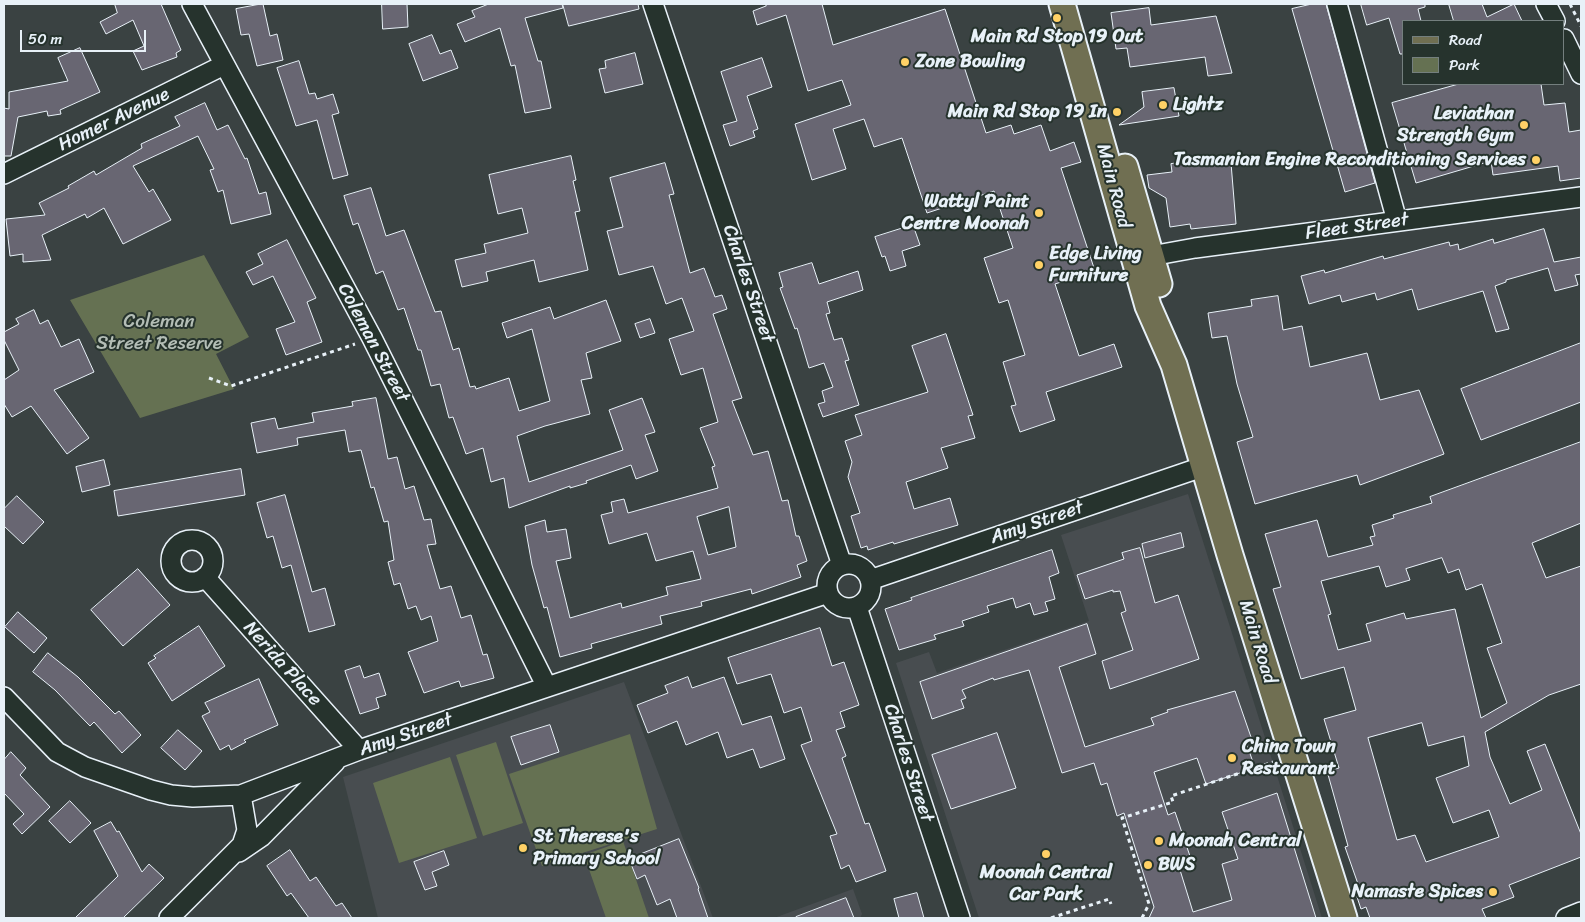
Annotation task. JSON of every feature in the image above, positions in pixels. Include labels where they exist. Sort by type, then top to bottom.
[{"type":"main road","name":"Main Road","points":[[1062,4],[1142,258]]},
{"type":"main road","name":"Main Road","points":[[1080,4],[1142,258],[1148,306],[1174,365],[1230,555],[1344,918]]},
{"type":"street","name":"Coleman Street","points":[[192,4],[372,338],[547,687]]},
{"type":"street","name":"Charles Street","points":[[653,4],[842,565]]},
{"type":"street","points":[[1337,4],[1397,222]]},
{"type":"street","points":[[1546,4],[1554,20]]},
{"type":"street","points":[[1565,41],[1581,74]]},
{"type":"street","name":"Homer Avenue","points":[[4,174],[224,65]]},
{"type":"street","name":"Fleet Street","points":[[1142,258],[1581,197]]},
{"type":"street","name":"Amy Street","points":[[870,580],[1205,466]]},
{"type":"street","points":[[849,564],[862,568],[870,580],[870,593],[857,607],[850,608],[836,604],[828,593],[827,579],[836,568],[842,565],[849,564]]},
{"type":"street","name":"Nerida Place","points":[[206,577],[359,750]]},
{"type":"street","name":"Amy Street","points":[[4,697],[57,752],[85,767],[150,790],[171,795],[210,797],[241,795],[359,750],[828,593]]},
{"type":"street","name":"Charles Street","points":[[857,607],[960,918]]},
{"type":"street","points":[[234,855],[261,836],[340,758]]},
{"type":"street","points":[[169,918],[242,845],[247,830],[241,795]]},
{"type":"street","points":[[1566,918],[1581,912]]},
{"type":"path","points":[[1570,4],[1581,26]]},
{"type":"path","points":[[208,378],[231,386],[372,338]]},
{"type":"path","points":[[1142,918],[1149,904],[1122,818],[1173,802],[1171,796],[1273,762]]},
{"type":"path","points":[[1051,918],[1109,900],[1111,904]]},
{"type":"shaded area","points":[[1188,494],[1322,918],[979,918],[896,663],[929,652],[937,673],[1089,621],[1061,535]]},
{"type":"shaded area","name":"St Therese's Primary School","points":[[624,682],[713,918],[378,918],[343,777]]},
{"type":"shaded area","points":[[853,889],[862,914],[860,918],[774,918]]},
{"type":"green space","name":"Coleman Street Reserve","points":[[204,255],[249,337],[216,354],[234,389],[140,418],[70,300]]},
{"type":"green space","points":[[630,734],[657,829],[542,866],[509,774]]},
{"type":"green space","points":[[496,742],[523,823],[483,836],[456,755]]},
{"type":"green space","points":[[450,757],[477,838],[399,863],[373,783]]},
{"type":"green space","points":[[623,841],[649,918],[606,918],[584,855]]},
{"type":"building","points":[[115,4],[161,4],[181,50],[176,53],[177,57],[142,70],[133,51],[144,46],[133,20],[106,34],[100,22],[117,13]]},
{"type":"building","points":[[263,4],[270,36],[277,34],[283,60],[257,66],[249,34],[241,35],[236,9]]},
{"type":"building","points":[[382,4],[407,4],[408,27],[383,29]]},
{"type":"building","points":[[489,4],[562,4],[563,8],[525,18],[538,61],[541,61],[551,108],[525,113],[515,65],[511,66],[500,28],[465,42],[457,24],[475,17],[472,11]]},
{"type":"building","points":[[563,4],[638,4],[639,9],[569,26]]},
{"type":"building","points":[[765,4],[822,4],[833,45],[945,9],[986,133],[1011,125],[1014,134],[1041,125],[1050,151],[1074,142],[1081,162],[1061,168],[1095,271],[1055,284],[1079,356],[1114,344],[1122,367],[1046,392],[1055,420],[1020,432],[1011,406],[1016,405],[1003,362],[1025,355],[1008,300],[999,303],[984,258],[1013,248],[994,191],[927,213],[902,138],[874,147],[864,119],[833,129],[846,169],[812,180],[795,124],[851,105],[842,80],[808,91],[786,15],[757,25],[753,11],[766,6]]},
{"type":"building","points":[[1312,4],[1326,4],[1375,183],[1345,192],[1292,9]]},
{"type":"building","points":[[1361,4],[1425,4],[1425,7],[1418,9],[1421,20],[1402,20],[1402,54],[1400,54],[1389,18],[1367,25]]},
{"type":"building","points":[[1449,4],[1482,4],[1487,17],[1514,4],[1522,20],[1454,20]]},
{"type":"building","points":[[1149,8],[1151,25],[1216,16],[1232,73],[1208,76],[1205,57],[1130,67],[1127,48],[1116,49],[1111,13]]},
{"type":"building","points":[[432,35],[440,54],[451,50],[458,68],[423,81],[409,44]]},
{"type":"building","points":[[80,48],[100,92],[60,110],[61,114],[48,116],[47,111],[18,117],[11,156],[4,156],[4,108],[9,109],[9,92],[68,81],[58,58]]},
{"type":"building","points":[[635,53],[643,84],[605,93],[599,69],[606,68],[605,61]]},
{"type":"building","points":[[762,58],[772,87],[747,96],[758,129],[753,131],[755,137],[730,146],[723,125],[737,121],[721,72]]},
{"type":"building","points":[[299,61],[309,94],[315,93],[317,99],[333,94],[339,113],[332,115],[348,175],[333,179],[317,120],[296,126],[277,68]]},
{"type":"building","points":[[1455,85],[1541,85],[1544,105],[1565,103],[1569,132],[1581,130],[1581,178],[1560,181],[1558,166],[1493,175],[1491,161],[1416,183],[1392,103]]},
{"type":"building","name":"Lightz","points":[[1174,88],[1179,116],[1119,125],[1144,107],[1142,92]]},
{"type":"building","points":[[205,103],[217,130],[228,125],[245,159],[247,158],[259,194],[266,192],[271,214],[231,224],[223,190],[218,192],[210,170],[214,169],[198,136],[133,166],[149,192],[153,189],[171,220],[123,244],[104,208],[87,218],[85,214],[42,235],[51,260],[23,262],[23,254],[10,256],[6,219],[45,215],[39,203],[69,188],[68,186],[94,171],[96,175],[142,148],[141,144],[180,126],[175,117]]},
{"type":"building","points":[[571,156],[576,180],[573,181],[580,211],[575,212],[588,270],[539,282],[534,260],[486,272],[488,281],[462,287],[455,260],[486,253],[484,244],[528,233],[522,208],[498,214],[489,175]]},
{"type":"building","points":[[1210,159],[1231,163],[1236,224],[1191,229],[1190,224],[1170,227],[1166,198],[1149,188],[1147,175],[1172,172],[1171,164]]},
{"type":"building","points":[[665,163],[674,194],[669,195],[690,273],[704,268],[715,297],[722,295],[727,309],[713,314],[742,398],[732,401],[753,455],[768,451],[782,501],[788,500],[796,536],[799,536],[807,561],[797,565],[801,577],[752,594],[751,589],[701,602],[702,606],[660,616],[662,624],[591,644],[592,648],[560,657],[547,607],[544,608],[532,565],[525,526],[545,520],[547,532],[566,529],[571,558],[556,561],[570,618],[621,603],[622,608],[668,595],[666,587],[701,579],[693,551],[656,561],[647,533],[609,544],[601,515],[613,512],[611,502],[624,499],[628,513],[718,488],[712,467],[715,466],[700,428],[718,422],[703,368],[681,375],[669,339],[694,331],[682,298],[666,304],[653,266],[619,275],[607,231],[623,227],[610,178]],"holes":[[[729,507],[736,547],[708,555],[697,517]]]},
{"type":"building","points":[[371,188],[386,236],[404,230],[435,312],[441,311],[453,350],[459,348],[470,387],[475,386],[476,389],[509,378],[519,411],[550,401],[532,329],[507,338],[502,323],[550,307],[554,319],[606,300],[621,341],[586,353],[592,378],[581,380],[590,414],[517,436],[529,482],[623,450],[609,410],[642,398],[655,432],[645,435],[658,471],[636,479],[631,465],[586,481],[587,483],[570,488],[570,486],[509,508],[504,478],[491,482],[483,448],[466,454],[453,417],[449,418],[440,384],[431,386],[421,350],[418,350],[404,308],[398,310],[383,271],[376,274],[358,223],[353,225],[344,196]]},
{"type":"building","points":[[913,225],[920,245],[902,251],[906,266],[890,271],[885,256],[882,257],[875,237]]},
{"type":"building","points":[[1544,229],[1554,262],[1581,257],[1581,274],[1575,275],[1578,285],[1555,291],[1548,268],[1506,280],[1506,282],[1495,286],[1509,329],[1496,332],[1483,291],[1418,310],[1412,289],[1377,300],[1375,293],[1342,302],[1340,295],[1309,304],[1301,276],[1324,270],[1325,273],[1383,256],[1384,259],[1449,242],[1450,246],[1458,244],[1459,250],[1493,239],[1494,243]]},
{"type":"building","points":[[287,240],[316,298],[307,302],[322,342],[286,355],[276,329],[295,322],[273,276],[253,285],[246,272],[263,264],[258,254]]},
{"type":"building","points":[[812,263],[819,284],[858,271],[863,290],[827,302],[830,313],[826,314],[834,340],[842,338],[849,360],[845,361],[859,405],[823,417],[818,404],[825,402],[822,391],[833,387],[824,363],[809,368],[797,328],[795,329],[780,288],[783,287],[779,273]]},
{"type":"building","points":[[1278,296],[1283,330],[1302,326],[1310,367],[1367,353],[1380,400],[1419,390],[1444,454],[1360,485],[1357,475],[1255,504],[1237,442],[1253,437],[1237,384],[1227,336],[1212,338],[1208,313],[1252,306],[1251,300]]},
{"type":"building","points":[[34,310],[40,324],[48,320],[61,347],[79,339],[94,372],[54,390],[89,438],[67,454],[31,406],[12,417],[4,404],[4,380],[19,370],[4,340],[4,332],[19,324],[16,319]]},
{"type":"building","points":[[650,319],[655,333],[640,338],[635,324]]},
{"type":"building","points":[[946,334],[973,415],[968,416],[975,438],[941,448],[948,468],[906,482],[914,509],[950,498],[958,525],[894,544],[893,542],[868,550],[867,546],[861,548],[851,516],[860,513],[848,477],[852,462],[845,441],[862,435],[855,415],[928,392],[912,346]]},
{"type":"building","points":[[1581,343],[1581,402],[1481,440],[1461,389]]},
{"type":"building","points":[[376,398],[388,459],[397,457],[405,489],[414,486],[424,520],[431,519],[436,544],[427,545],[440,589],[451,586],[461,618],[471,615],[483,655],[487,654],[494,678],[461,687],[459,681],[424,693],[408,652],[438,641],[431,616],[421,620],[416,606],[408,609],[400,583],[394,585],[388,562],[394,560],[388,521],[384,522],[374,487],[371,488],[361,450],[349,452],[345,430],[297,438],[298,445],[257,453],[251,423],[275,418],[278,429],[314,422],[312,413],[353,406],[352,402]]},
{"type":"building","points":[[1581,442],[1581,523],[1532,543],[1546,578],[1581,566],[1581,684],[1549,695],[1485,732],[1490,757],[1510,804],[1542,790],[1527,751],[1545,744],[1581,834],[1581,857],[1509,885],[1514,897],[1482,909],[1486,918],[1370,918],[1366,907],[1361,909],[1353,885],[1358,884],[1345,847],[1348,846],[1327,771],[1339,768],[1324,719],[1356,710],[1344,667],[1301,679],[1273,589],[1281,587],[1265,534],[1317,520],[1328,557],[1373,545],[1370,537],[1375,536],[1372,525],[1394,518],[1393,515],[1432,503],[1430,497]],"holes":[[[1442,558],[1448,573],[1459,569],[1466,590],[1482,584],[1502,643],[1487,648],[1507,703],[1481,718],[1455,609],[1406,619],[1404,613],[1366,624],[1371,641],[1338,650],[1328,615],[1331,614],[1321,581],[1379,566],[1386,587],[1410,580],[1406,569]],[[1422,723],[1428,746],[1464,736],[1469,766],[1436,778],[1453,823],[1489,810],[1499,837],[1426,862],[1415,835],[1397,840],[1368,738]]]},
{"type":"building","points":[[104,460],[110,485],[82,492],[76,467]]},
{"type":"building","points":[[241,469],[245,495],[118,516],[114,491]]},
{"type":"building","points":[[285,495],[312,592],[325,588],[335,625],[309,632],[291,565],[282,568],[273,536],[267,538],[257,503]]},
{"type":"building","points":[[17,496],[44,522],[23,544],[4,526],[4,509]]},
{"type":"building","points":[[1181,533],[1184,547],[1145,558],[1142,544]]},
{"type":"building","points":[[1140,548],[1155,603],[1178,595],[1199,659],[1110,689],[1102,661],[1133,650],[1121,613],[1126,611],[1120,591],[1113,592],[1113,590],[1085,599],[1077,575],[1124,559],[1122,553]]},
{"type":"building","points":[[1052,550],[1059,573],[1049,577],[1055,599],[1045,602],[1048,611],[1034,615],[1030,603],[1016,608],[1013,598],[987,606],[989,612],[962,621],[964,626],[934,635],[936,639],[899,650],[885,609],[912,600],[911,598]]},
{"type":"building","points":[[138,569],[170,605],[123,646],[91,610]]},
{"type":"building","points":[[18,612],[47,638],[34,653],[5,627]]},
{"type":"building","points":[[1087,624],[1096,654],[1059,667],[1085,747],[1154,725],[1151,718],[1168,712],[1167,710],[1235,691],[1252,740],[1246,742],[1255,768],[1206,784],[1197,758],[1154,772],[1168,815],[1175,812],[1193,865],[1180,870],[1193,912],[1232,900],[1222,864],[1238,859],[1222,812],[1277,793],[1316,918],[1149,918],[1154,907],[1124,813],[1117,816],[1107,783],[1101,785],[1094,763],[1062,773],[1029,670],[994,680],[993,678],[962,690],[966,698],[961,700],[964,708],[932,719],[920,682]]},
{"type":"building","points":[[199,626],[225,666],[172,701],[148,663],[156,658],[154,656]]},
{"type":"building","points":[[820,628],[832,666],[844,662],[859,705],[840,712],[845,727],[836,730],[846,756],[842,758],[865,824],[869,823],[886,871],[856,882],[849,865],[841,869],[830,836],[837,834],[801,745],[812,741],[801,707],[784,713],[771,674],[737,684],[728,658]]},
{"type":"building","points":[[48,653],[78,677],[115,714],[119,711],[141,735],[122,753],[94,722],[90,726],[55,690],[33,672]]},
{"type":"building","points":[[360,666],[364,678],[379,673],[386,695],[376,698],[379,708],[360,714],[345,671]]},
{"type":"building","points":[[688,677],[692,688],[724,677],[742,725],[771,716],[785,759],[760,768],[753,749],[727,758],[718,732],[686,745],[677,721],[648,733],[637,705],[668,693],[665,686]]},
{"type":"building","points":[[259,679],[278,725],[244,740],[246,742],[231,750],[229,745],[220,750],[202,716],[210,712],[205,703]]},
{"type":"building","points":[[550,725],[559,752],[521,765],[511,737]]},
{"type":"building","points":[[178,730],[202,751],[185,770],[161,748]]},
{"type":"building","points":[[997,733],[1016,788],[951,809],[932,755]]},
{"type":"building","points":[[11,752],[26,768],[20,775],[50,807],[22,834],[13,824],[24,814],[4,793],[4,760]]},
{"type":"building","points":[[70,801],[91,823],[70,843],[49,821]]},
{"type":"building","points":[[111,822],[117,832],[119,831],[142,872],[149,864],[164,878],[123,918],[75,918],[118,876],[94,831]]},
{"type":"building","points":[[679,839],[699,888],[708,918],[677,918],[670,899],[657,905],[645,875],[637,879],[629,859]]},
{"type":"building","points":[[290,850],[310,881],[316,877],[336,906],[342,903],[352,918],[309,918],[291,893],[287,896],[267,866]]},
{"type":"building","points":[[444,851],[449,865],[432,872],[437,886],[425,890],[414,862]]},
{"type":"building","points":[[917,893],[924,918],[899,918],[894,899]]},
{"type":"building","points":[[846,898],[854,918],[796,918],[796,917]]},
{"type":"place","name":"Main Rd Stop 19 Out","points":[[1057,18]]},
{"type":"place","name":"Zone Bowling","points":[[905,62]]},
{"type":"place","name":"Lightz","points":[[1163,105]]},
{"type":"place","name":"Main Rd Stop 19 In","points":[[1117,112]]},
{"type":"place","name":"Leviathan Strength Gym","points":[[1524,125]]},
{"type":"place","name":"Tasmanian Engine Reconditioning Services","points":[[1536,160]]},
{"type":"place","name":"Wattyl Paint Centre Moonah","points":[[1039,213]]},
{"type":"place","name":"Edge Living Furniture","points":[[1039,265]]},
{"type":"place","name":"China Town Restaurant","points":[[1232,758]]},
{"type":"place","name":"Moonah Central","points":[[1159,841]]},
{"type":"place","name":"St Therese's Primary School","points":[[523,848]]},
{"type":"place","name":"Moonah Central Car Park","points":[[1046,854]]},
{"type":"place","name":"BWS","points":[[1148,865]]},
{"type":"place","name":"Namaste Spices","points":[[1493,892]]}]
